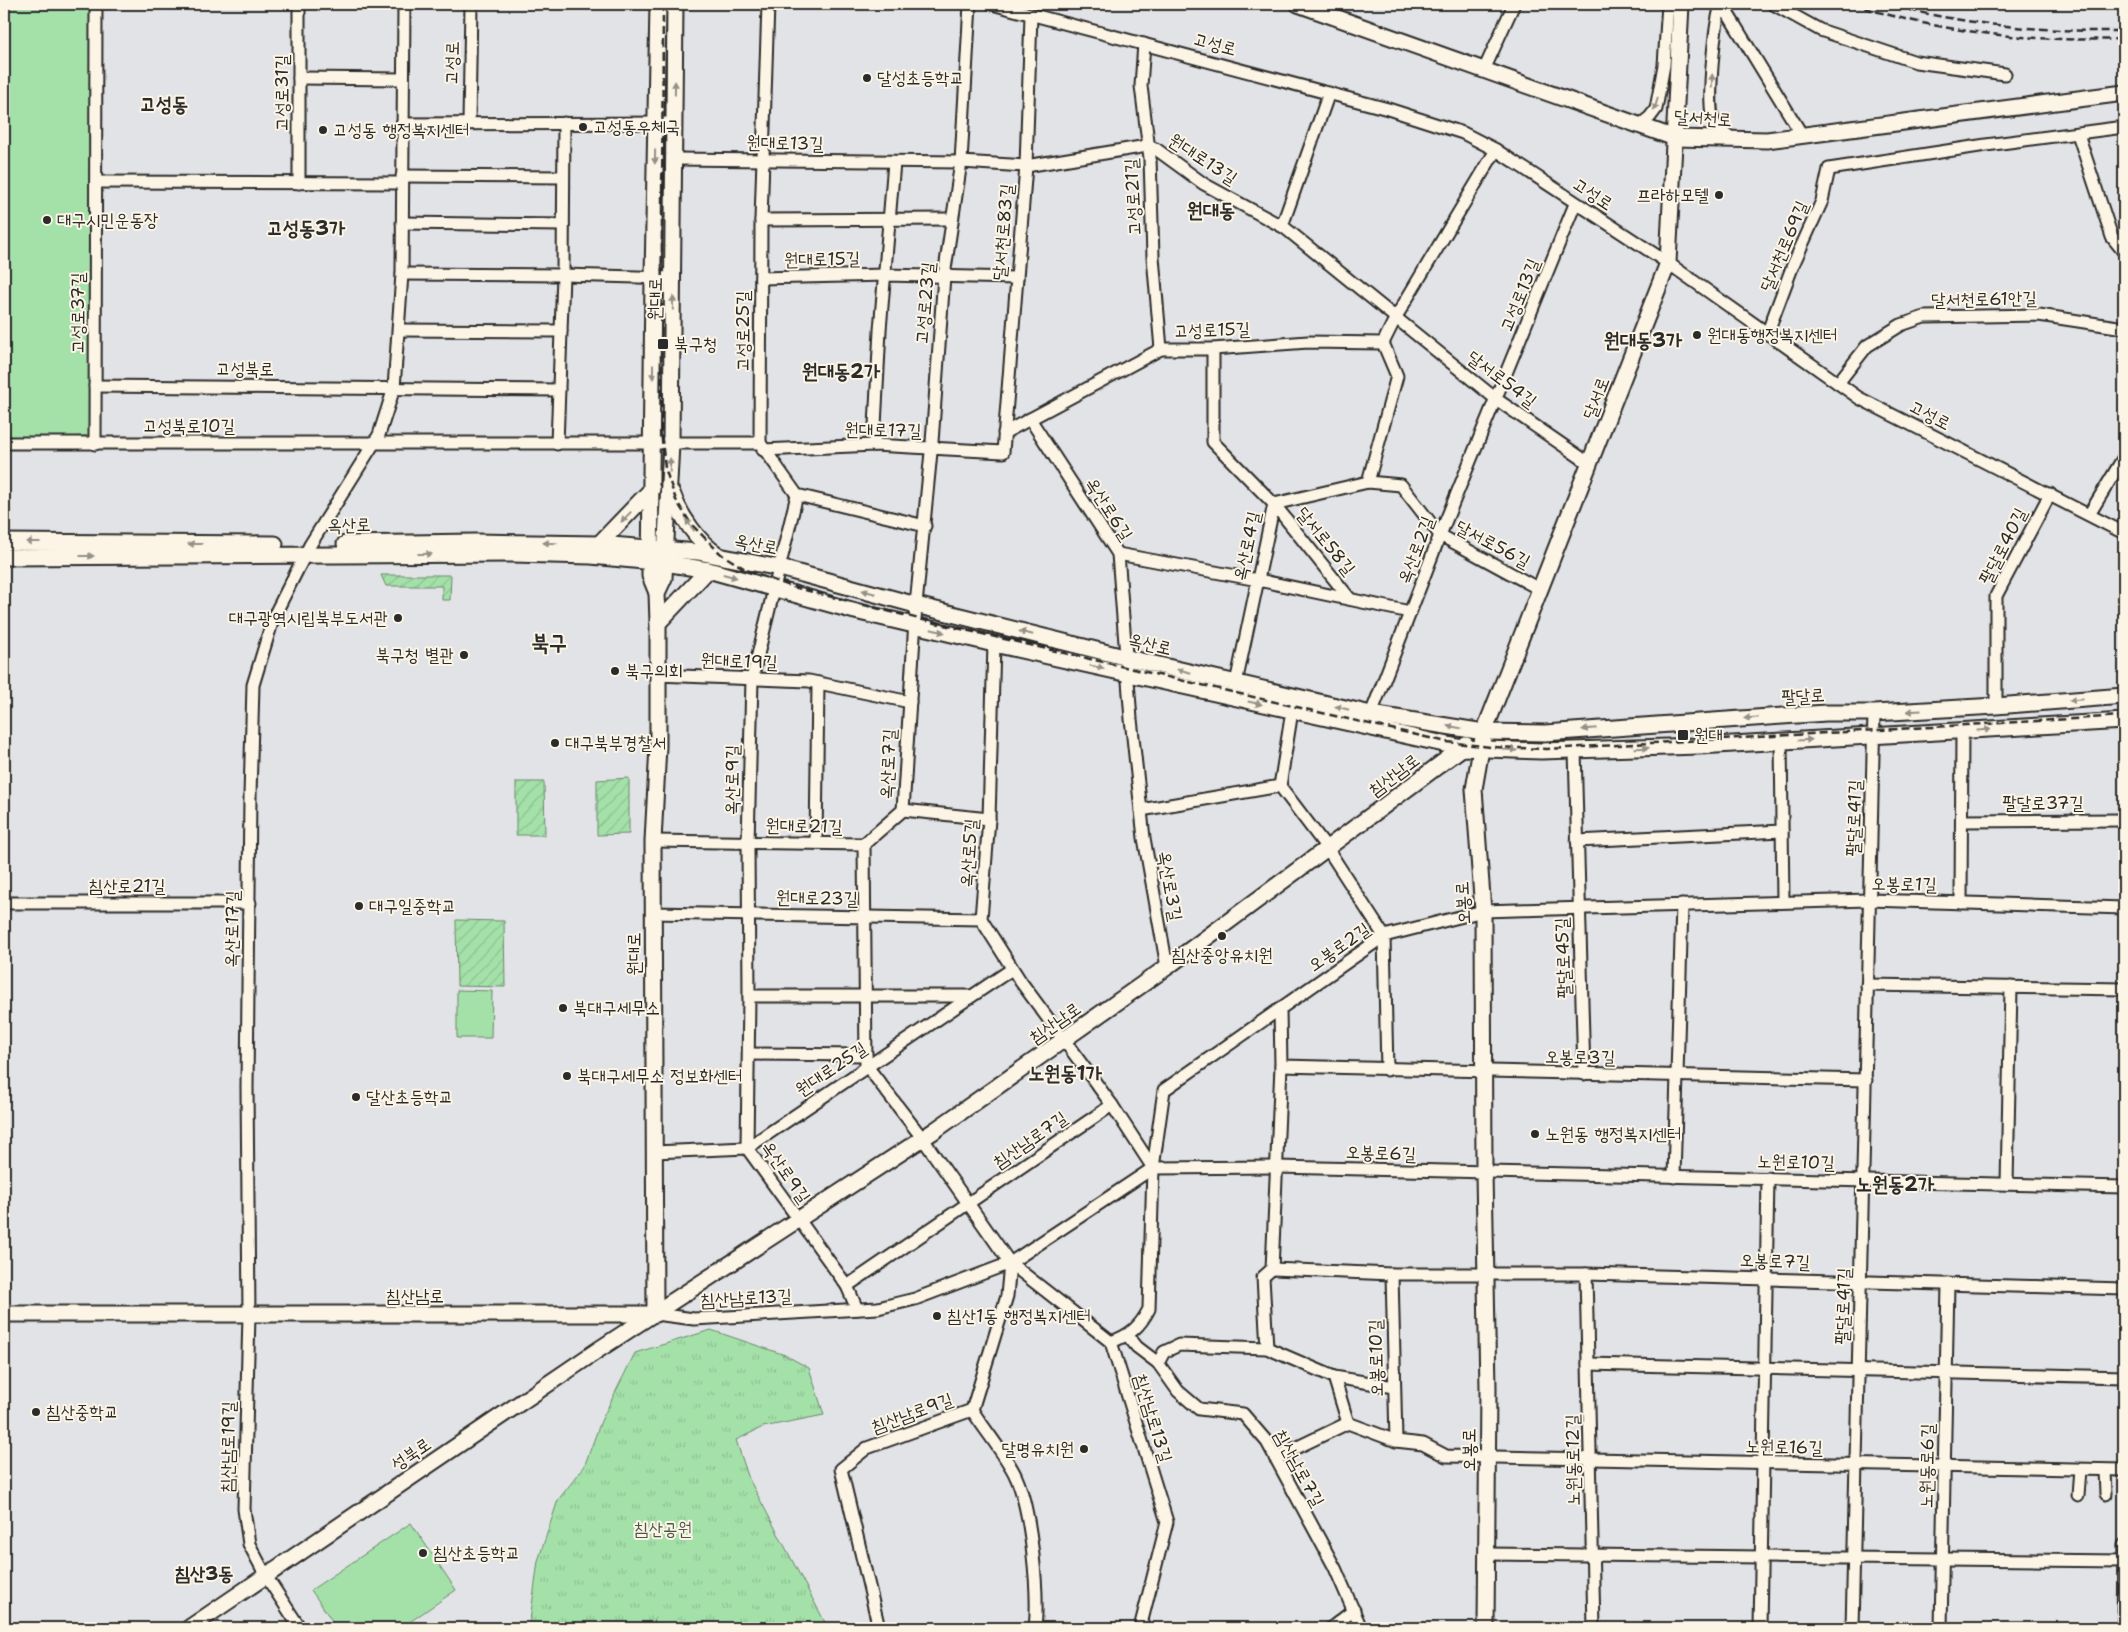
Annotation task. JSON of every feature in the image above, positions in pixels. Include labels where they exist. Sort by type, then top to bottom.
[{"type":"main road","name":"원대로","points":[[658,4],[652,278],[652,489],[658,555]]},
{"type":"main road","name":"원대로","points":[[656,1314],[652,841],[658,746],[658,623],[657,593],[650,576],[658,555],[669,486],[671,444],[675,4]]},
{"type":"main road","name":"달서천로","points":[[1298,4],[1328,9],[1484,70],[1675,138],[1767,140],[2124,93]]},
{"type":"main road","name":"달서로","points":[[1484,732],[1668,263],[1681,4]]},
{"type":"main road","points":[[669,486],[679,510],[709,549],[720,556]]},
{"type":"main road","points":[[599,544],[652,489]]},
{"type":"main road","name":"옥산로","points":[[4,542],[551,555],[720,556],[780,568],[1128,666],[1236,683],[1371,714],[1484,732]]},
{"type":"main road","name":"옥산로","points":[[4,557],[307,549],[475,542],[599,544],[658,555]]},
{"type":"main road","points":[[658,555],[775,588],[994,644],[1128,666],[1292,711],[1462,748],[1575,750],[1781,742],[1962,732],[2124,720]]},
{"type":"main road","points":[[658,623],[708,570]]},
{"type":"main road","name":"팔달로","points":[[1484,732],[1545,733],[1826,713],[1874,713],[2124,696]]},
{"type":"main road","name":"침산남로","points":[[4,1314],[656,1314],[923,1139],[1167,967],[1484,732]]},
{"type":"main road","name":"오봉로","points":[[1484,732],[1474,790],[1483,911],[1487,1458],[1486,1628]]},
{"type":"main road","name":"성북로","points":[[189,1628],[598,1350],[656,1314]]},
{"type":"street","name":"고성로37길","points":[[95,444],[96,4]]},
{"type":"street","name":"고성로31길","points":[[299,4],[299,183]]},
{"type":"street","points":[[307,549],[374,445],[385,420],[394,388],[402,274],[404,4]]},
{"type":"street","name":"고성로","points":[[468,123],[471,4]]},
{"type":"street","name":"고성로25길","points":[[762,446],[761,220],[768,4]]},
{"type":"street","name":"고성로23길","points":[[916,606],[932,449],[944,276],[961,162],[970,4]]},
{"type":"street","name":"고성로","points":[[992,4],[1388,108],[1463,133],[1496,150],[1575,204],[1668,263],[1859,398],[2090,513],[2124,533]]},
{"type":"street","points":[[1484,70],[1514,4]]},
{"type":"street","points":[[1640,125],[1656,109],[1664,65],[1668,4]]},
{"type":"street","points":[[1773,4],[1820,30],[1916,62],[2005,74]]},
{"type":"street","points":[[1732,139],[1714,123],[1711,109],[1714,28],[1720,6],[1728,14],[1802,135]]},
{"type":"street","name":"달서천로83길","points":[[1003,452],[1026,166],[1031,15]]},
{"type":"street","name":"고성로21길","points":[[1144,44],[1140,86],[1150,158],[1153,257],[1161,349]]},
{"type":"street","points":[[299,78],[402,79]]},
{"type":"street","points":[[1282,226],[1329,93]]},
{"type":"street","points":[[557,444],[563,275],[564,123]]},
{"type":"street","points":[[402,124],[674,123]]},
{"type":"street","points":[[2124,127],[2078,134],[2112,237],[2124,252]]},
{"type":"street","name":"달서천로69길","points":[[1766,334],[1822,201],[1829,169],[1986,144],[2078,134]]},
{"type":"street","name":"원대로13길","points":[[675,159],[961,162],[1026,166],[1147,146],[1156,149],[1204,184],[1282,226],[1396,317]]},
{"type":"street","points":[[1368,482],[1397,376],[1383,343],[1396,317],[1496,150]]},
{"type":"street","points":[[885,275],[894,162]]},
{"type":"street","points":[[96,182],[299,183],[563,178]]},
{"type":"street","name":"고성로13길","points":[[1496,399],[1575,204]]},
{"type":"street","points":[[761,220],[952,219]]},
{"type":"street","points":[[402,224],[563,225]]},
{"type":"street","points":[[402,274],[674,278]]},
{"type":"street","name":"원대로15길","points":[[761,278],[885,275],[1017,278]]},
{"type":"street","name":"원대로15길","points":[[874,445],[885,275]]},
{"type":"street","name":"달서천로61안길","points":[[1838,383],[1868,346],[1901,325],[1924,317],[2039,315],[2124,328]]},
{"type":"street","name":"달서로54길","points":[[1396,317],[1496,399],[1590,464]]},
{"type":"street","points":[[399,330],[561,331]]},
{"type":"street","name":"고성로15길","points":[[1004,433],[1161,349],[1213,349],[1308,342],[1383,343]]},
{"type":"street","name":"옥산로4길","points":[[1213,349],[1214,442],[1274,504],[1236,683]]},
{"type":"street","name":"고성북로","points":[[95,386],[559,390]]},
{"type":"street","name":"옥산로2길","points":[[1371,714],[1440,535],[1496,399]]},
{"type":"street","name":"옥산로6길","points":[[1030,419],[1118,554],[1128,666]]},
{"type":"street","name":"고성북로10길","points":[[4,443],[374,445]]},
{"type":"street","points":[[374,445],[671,444],[762,446],[797,495],[925,526]]},
{"type":"street","name":"원대로17길","points":[[762,446],[874,445],[1003,452]]},
{"type":"street","points":[[2090,513],[2124,456]]},
{"type":"street","name":"달서로56길","points":[[1274,504],[1368,482],[1401,485],[1440,535],[1541,590]]},
{"type":"street","name":"팔달로40길","points":[[1996,706],[1996,596],[2050,494]]},
{"type":"street","points":[[780,568],[797,495]]},
{"type":"street","name":"달서로58길","points":[[1274,504],[1350,599]]},
{"type":"street","name":"옥산로17길","points":[[249,1315],[247,1087],[253,685],[274,616],[307,549]]},
{"type":"street","name":"달서로58길","points":[[1118,554],[1258,580],[1410,612]]},
{"type":"street","name":"옥산로9길","points":[[780,568],[752,678],[748,843],[749,1054],[747,1148],[799,1220]]},
{"type":"street","name":"옥산로7길","points":[[864,844],[903,810],[916,606]]},
{"type":"street","name":"옥산로5길","points":[[981,919],[989,819],[994,644]]},
{"type":"street","name":"옥산로3길","points":[[1128,666],[1131,719],[1141,810],[1167,967]]},
{"type":"street","name":"원대로19길","points":[[657,676],[752,678],[818,683],[910,702]]},
{"type":"street","points":[[816,844],[818,683]]},
{"type":"street","points":[[1292,711],[1280,786],[1327,848],[1384,936],[1387,1070]]},
{"type":"street","name":"팔달로41길","points":[[1852,1628],[1874,713]]},
{"type":"street","points":[[1962,732],[1962,903]]},
{"type":"street","points":[[1781,742],[1783,902]]},
{"type":"street","name":"팔달로45길","points":[[1575,750],[1584,1074]]},
{"type":"street","points":[[1141,810],[1280,786]]},
{"type":"street","points":[[903,810],[989,819]]},
{"type":"street","name":"팔달로37길","points":[[1962,821],[2124,820]]},
{"type":"street","points":[[1578,841],[1782,831]]},
{"type":"street","name":"원대로21길","points":[[652,841],[864,844]]},
{"type":"street","points":[[864,844],[866,1060],[1010,1262],[1111,1342],[1128,1336],[1142,1324],[1149,1309],[1153,1168],[1112,1106],[1012,969],[981,919]]},
{"type":"street","name":"오봉로1길","points":[[1483,911],[1869,900],[2124,908]]},
{"type":"street","name":"침산로21길","points":[[4,903],[250,903]]},
{"type":"street","points":[[1674,1177],[1682,905]]},
{"type":"street","name":"오봉로2길","points":[[1153,1168],[1164,1090],[1384,936],[1483,911]]},
{"type":"street","name":"원대로23길","points":[[653,913],[981,919]]},
{"type":"street","name":"원대로25길","points":[[747,1148],[866,1060],[1012,969]]},
{"type":"street","points":[[1868,985],[2124,989]]},
{"type":"street","points":[[2008,1184],[2010,987]]},
{"type":"street","points":[[749,996],[970,996]]},
{"type":"street","points":[[1272,1269],[1281,1066],[1280,1009]]},
{"type":"street","points":[[749,1054],[866,1060]]},
{"type":"street","points":[[1281,1066],[1483,1073]]},
{"type":"street","name":"오봉로3길","points":[[1483,1073],[1866,1080]]},
{"type":"street","name":"침산남로7길","points":[[969,1204],[1112,1106]]},
{"type":"street","points":[[654,1152],[747,1148]]},
{"type":"street","name":"오봉로6길","points":[[1153,1168],[1277,1167],[1484,1173]]},
{"type":"street","name":"침산남로13길","points":[[656,1314],[694,1318],[878,1308],[915,1299],[1010,1262],[1153,1168]]},
{"type":"street","name":"노원로10길","points":[[1484,1173],[2124,1187]]},
{"type":"street","points":[[1760,1628],[1768,1178]]},
{"type":"street","points":[[846,1286],[969,1204]]},
{"type":"street","points":[[799,1220],[846,1286],[857,1309]]},
{"type":"street","name":"침산남로9길","points":[[879,1628],[841,1469],[867,1448],[972,1410],[1007,1296],[1010,1262]]},
{"type":"street","points":[[1267,1348],[1263,1277],[1272,1269],[1392,1274],[1486,1272]]},
{"type":"street","name":"오봉로7길","points":[[1486,1272],[2124,1288]]},
{"type":"street","name":"오봉로10길","points":[[1392,1274],[1396,1441]]},
{"type":"street","name":"노원동로12길","points":[[1586,1274],[1594,1628]]},
{"type":"street","name":"노원동로6길","points":[[1941,1628],[1948,1284]]},
{"type":"street","name":"침산남로19길","points":[[249,1315],[244,1509],[249,1544],[266,1576],[300,1628]]},
{"type":"street","name":"침산남로7길","points":[[1128,1336],[1137,1347],[1158,1363],[1178,1391],[1199,1409],[1243,1414],[1267,1442],[1335,1568],[1361,1628]]},
{"type":"street","name":"침산남로13길","points":[[1111,1342],[1167,1522],[1140,1628]]},
{"type":"street","points":[[1158,1363],[1164,1352],[1178,1345],[1267,1348],[1334,1377],[1394,1387]]},
{"type":"street","points":[[1588,1364],[2124,1377]]},
{"type":"street","name":"오봉로10길","points":[[1334,1377],[1348,1423]]},
{"type":"street","points":[[972,1410],[1016,1477],[1028,1530],[1038,1604],[1035,1628]]},
{"type":"street","points":[[1275,1458],[1348,1423],[1396,1441],[1423,1444],[1446,1456],[1487,1458]]},
{"type":"street","name":"노원로16길","points":[[1487,1458],[2124,1470]]},
{"type":"street","points":[[2078,1495],[2080,1470]]},
{"type":"street","points":[[2106,1471],[2106,1494]]},
{"type":"street","points":[[2124,1544],[2124,1628]]},
{"type":"street","points":[[1487,1554],[2124,1561]]},
{"type":"street","points":[[1331,1628],[1354,1610]]},
{"type":"green space","name":"대구시민운동장","points":[[4,4],[90,4],[89,436],[4,439]]},
{"type":"green space","points":[[381,575],[451,575],[450,600],[442,600],[442,586],[386,586]]},
{"type":"green space","points":[[629,778],[629,834],[597,835],[597,780]]},
{"type":"green space","points":[[516,782],[544,782],[545,835],[516,835]]},
{"type":"green space","points":[[456,920],[504,921],[505,987],[457,986]]},
{"type":"green space","points":[[457,990],[492,991],[491,1038],[457,1038]]},
{"type":"green space","name":"침산공원","points":[[711,1330],[785,1355],[809,1368],[824,1415],[763,1427],[736,1440],[749,1479],[828,1628],[529,1628],[538,1561],[558,1500],[584,1467],[601,1421],[635,1353]]},
{"type":"green space","points":[[411,1523],[456,1590],[401,1628],[337,1628],[311,1590]]},
{"type":"railway","points":[[663,4],[661,431],[665,468],[676,500],[691,524],[721,554],[750,572],[793,587],[931,622],[1447,742],[1491,747],[1547,749],[2124,716]]},
{"type":"railway","points":[[1853,4],[1919,22],[1987,34],[2055,39],[2124,39]]},
{"type":"railway","points":[[1886,4],[1945,17],[2004,26],[2124,31]]},
{"type":"place","name":"달성초등학교","points":[[867,78]]},
{"type":"place","name":"고성동우체국","points":[[583,127]]},
{"type":"place","name":"고성동 행정복지센터","points":[[323,130]]},
{"type":"place","name":"프라하모텔","points":[[1719,195]]},
{"type":"place","name":"대구시민운동장","points":[[47,220]]},
{"type":"place","name":"원대동행정복지센터","points":[[1697,335]]},
{"type":"place","name":"북구청","points":[[663,344]]},
{"type":"place","name":"대구광역시립북부도서관","points":[[398,618]]},
{"type":"place","name":"북구청 별관","points":[[464,655]]},
{"type":"place","name":"북구의회","points":[[615,671]]},
{"type":"place","name":"원대","points":[[1683,735]]},
{"type":"place","name":"대구북부경찰서","points":[[555,743]]},
{"type":"place","name":"대구일중학교","points":[[359,906]]},
{"type":"place","name":"침산중앙유치원","points":[[1222,936]]},
{"type":"place","name":"북대구세무소","points":[[563,1008]]},
{"type":"place","name":"북대구세무소 정보화센터","points":[[567,1076]]},
{"type":"place","name":"달산초등학교","points":[[356,1097]]},
{"type":"place","name":"노원동 행정복지센터","points":[[1535,1134]]},
{"type":"place","name":"침산1동 행정복지센터","points":[[937,1316]]},
{"type":"place","name":"침산중학교","points":[[36,1412]]},
{"type":"place","name":"달명유치원","points":[[1084,1449]]},
{"type":"place","name":"침산초등학교","points":[[423,1553]]},
{"type":"district","name":"고성동","points":[[164,104]]},
{"type":"district","name":"원대동","points":[[1211,210]]},
{"type":"district","name":"고성동3가","points":[[306,228]]},
{"type":"district","name":"원대동3가","points":[[1643,340]]},
{"type":"district","name":"원대동2가","points":[[841,371]]},
{"type":"district","name":"북구","points":[[549,642]]},
{"type":"district","name":"노원동1가","points":[[1065,1073]]},
{"type":"district","name":"노원동2가","points":[[1895,1184]]},
{"type":"district","name":"침산3동","points":[[204,1573]]}]
